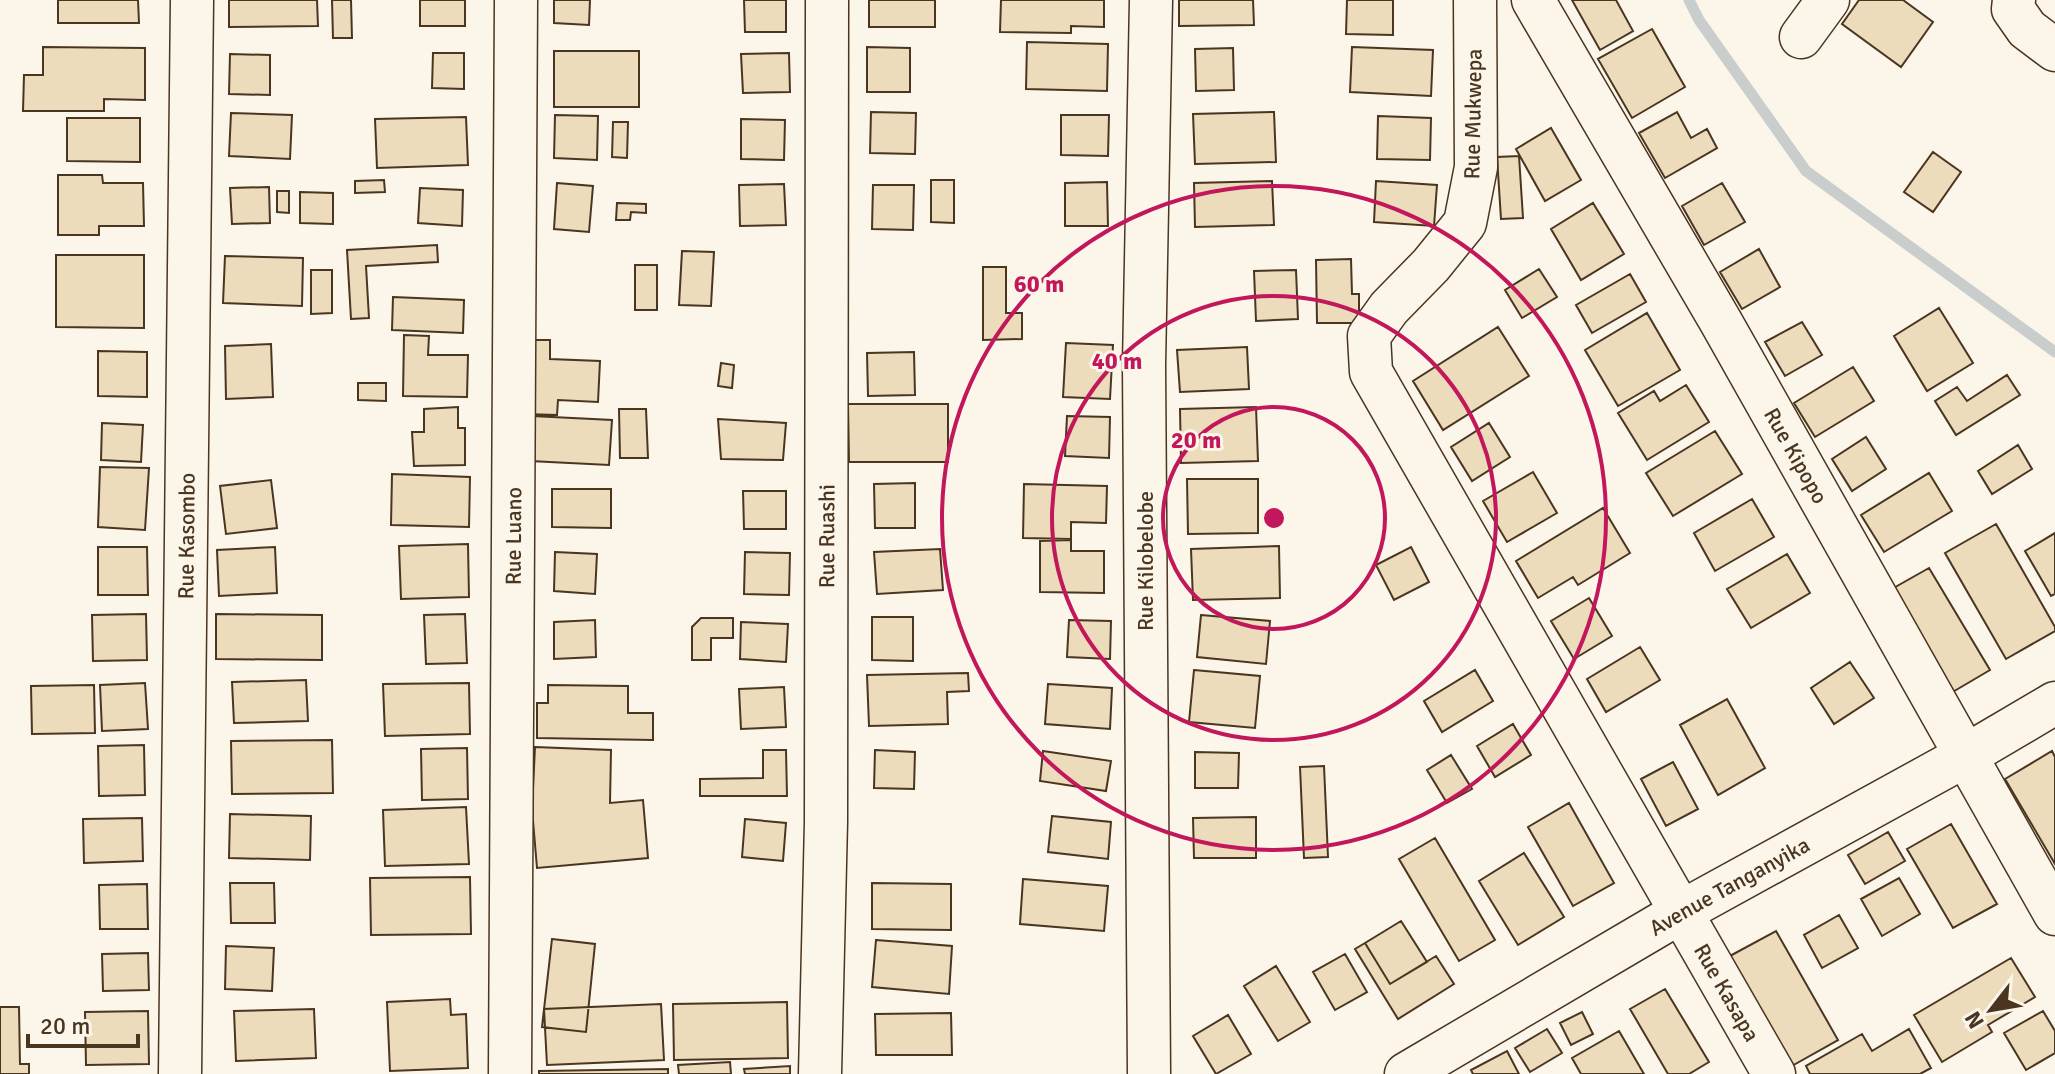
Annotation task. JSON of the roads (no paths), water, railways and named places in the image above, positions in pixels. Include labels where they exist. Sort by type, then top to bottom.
[{"type":"street","name":"Rue Kasombo","points":[[180,1074],[192,0]]},
{"type":"street","name":"Rue Luano","points":[[510,1074],[516,0]]},
{"type":"street","name":"Rue Ruashi","points":[[820,1074],[826,822],[827,0]]},
{"type":"street","name":"Rue Kilobelobe","points":[[1149,1074],[1144,365],[1151,0]]},
{"type":"street","name":"Rue Mukwepa","points":[[1369,336],[1389,308],[1431,265],[1465,223],[1476,167],[1475,0]]},
{"type":"street","name":"Rue Kipopo","points":[[1533,0],[1721,322],[2055,914]]},
{"type":"street","points":[[1801,37],[1828,0]]},
{"type":"street","points":[[2014,0],[2013,9],[2027,29],[2055,50]]},
{"type":"street","name":"Rue Kasapa","points":[[1369,336],[1371,372],[1774,1074]]},
{"type":"street","name":"Avenue Tanganyika","points":[[1406,1074],[1681,912],[2055,703]]},
{"type":"waterway","points":[[1689,0],[1699,20],[1806,171],[2055,352]]}]
